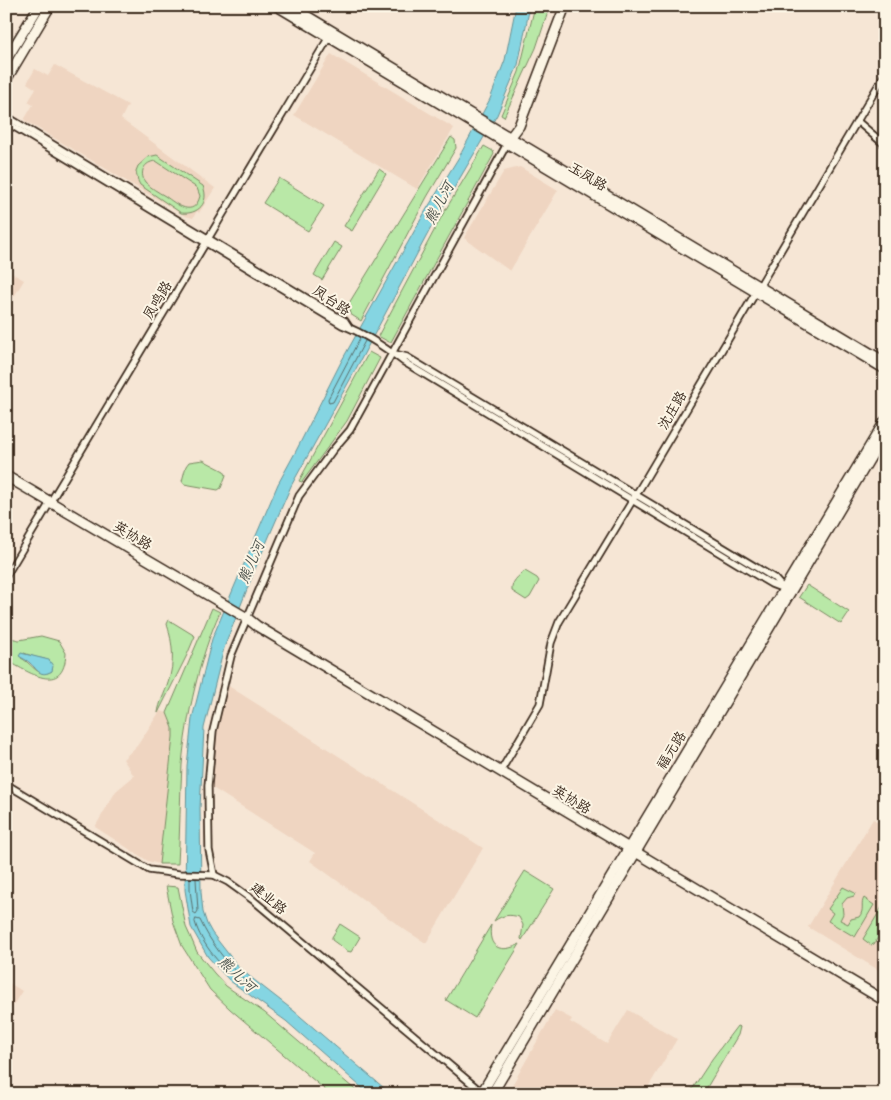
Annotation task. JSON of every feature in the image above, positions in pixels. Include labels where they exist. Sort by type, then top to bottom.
[{"type":"street","points":[[6,60],[39,6]]},
{"type":"street","points":[[6,80],[50,6]]},
{"type":"street","name":"玉凤路","points":[[277,6],[471,118]]},
{"type":"street","points":[[509,141],[559,6]]},
{"type":"street","points":[[214,875],[209,850],[208,809],[208,786],[213,737],[231,656],[244,617],[299,496],[332,451],[345,437],[518,126],[565,6]]},
{"type":"street","name":"玉凤路","points":[[292,7],[497,134],[885,362]]},
{"type":"street","name":"凤鸣路","points":[[6,576],[329,37]]},
{"type":"street","name":"沈庄路","points":[[503,768],[540,704],[551,643],[559,622],[635,498],[885,74]]},
{"type":"street","name":"凤台路","points":[[6,116],[207,240]]},
{"type":"street","points":[[857,121],[885,145]]},
{"type":"street","name":"凤台路","points":[[6,122],[345,321],[351,328],[392,353],[407,357],[635,498],[774,578],[784,589]]},
{"type":"street","name":"玉凤路","points":[[758,289],[885,369]]},
{"type":"street","name":"福元路","points":[[492,1094],[784,589],[885,421]]},
{"type":"street","name":"福元路","points":[[482,1093],[885,434]]},
{"type":"street","name":"英协路","points":[[6,476],[244,617],[391,707],[885,994]]},
{"type":"street","name":"英协路","points":[[244,617],[260,621],[885,1001]]},
{"type":"street","name":"建业路","points":[[6,784],[143,867],[153,871],[214,875],[221,878],[249,897],[482,1093]]},
{"type":"shaded area","points":[[331,54],[454,128],[417,189],[294,115]]},
{"type":"shaded area","points":[[55,65],[128,105],[121,119],[215,188],[199,213],[197,211],[193,218],[185,216],[24,120],[33,105],[28,102],[36,89],[27,83],[35,69],[48,76]]},
{"type":"shaded area","points":[[520,167],[558,190],[510,271],[464,238],[504,171]]},
{"type":"shaded area","points":[[6,270],[24,280],[6,310]]},
{"type":"shaded area","points":[[227,685],[483,848],[426,943],[310,861],[315,853],[211,787],[214,747]]},
{"type":"shaded area","points":[[160,711],[167,713],[173,728],[173,737],[159,864],[148,861],[95,827],[116,791],[134,776],[123,759],[137,746]]},
{"type":"shaded area","points":[[873,819],[885,826],[885,974],[808,927]]},
{"type":"shaded area","points":[[6,981],[22,991],[6,1016]]},
{"type":"shaded area","points":[[555,1010],[572,1019],[570,1022],[607,1044],[628,1010],[677,1039],[644,1094],[507,1094]]},
{"type":"green space","points":[[535,6],[550,6],[536,48],[504,117],[501,115],[519,72]]},
{"type":"green space","points":[[451,137],[455,140],[456,148],[427,197],[361,321],[350,314],[346,308]]},
{"type":"green space","points":[[484,146],[493,151],[494,154],[391,342],[389,342],[378,336],[443,214]]},
{"type":"green space","points":[[157,155],[203,186],[205,198],[201,207],[193,212],[181,213],[140,185],[136,171],[138,166],[148,157]],"holes":[[[156,161],[197,188],[200,196],[197,203],[194,207],[184,208],[147,184],[142,175],[144,168],[148,163]]]},
{"type":"green space","points":[[379,169],[386,174],[352,231],[344,226]]},
{"type":"green space","points":[[279,178],[324,206],[308,231],[263,203]]},
{"type":"green space","points":[[334,242],[342,247],[322,280],[314,275]]},
{"type":"green space","points":[[369,352],[380,358],[347,421],[302,482],[299,481]]},
{"type":"green space","points":[[203,460],[224,471],[226,475],[221,488],[218,490],[184,484],[182,481],[189,462]]},
{"type":"green space","points":[[525,571],[539,581],[530,597],[526,600],[512,591],[514,582]]},
{"type":"green space","points":[[807,585],[849,612],[841,624],[799,597]]},
{"type":"green space","points":[[212,608],[220,612],[200,667],[184,747],[178,864],[159,864],[173,737],[173,728],[167,713]]},
{"type":"green space","points":[[169,620],[195,636],[158,713],[172,668],[172,646],[167,624]]},
{"type":"green space","points":[[41,636],[59,641],[66,653],[64,667],[59,675],[52,678],[43,678],[6,660],[6,637],[19,640]],"holes":[[[24,653],[45,659],[52,671],[47,673],[39,672],[21,658]]]},
{"type":"green space","points":[[525,871],[554,889],[522,940],[523,925],[519,917],[506,916],[494,921]]},
{"type":"green space","points":[[166,886],[178,887],[186,927],[197,952],[226,986],[265,1013],[360,1094],[330,1094],[210,990],[182,946],[173,921]]},
{"type":"green space","points":[[843,887],[855,893],[854,896],[847,898],[842,904],[843,914],[840,920],[848,924],[851,919],[859,917],[862,912],[864,898],[874,905],[855,937],[828,921],[833,913],[828,909]]},
{"type":"green space","points":[[885,902],[885,926],[874,944],[871,945],[863,939]]},
{"type":"green space","points":[[340,924],[360,937],[351,952],[332,940]]},
{"type":"green space","points":[[491,925],[491,939],[497,947],[507,948],[520,944],[475,1018],[446,1000]]},
{"type":"green space","points":[[737,1026],[740,1027],[738,1035],[703,1094],[689,1094],[712,1059]]},
{"type":"water","name":"熊儿河","points":[[516,6],[530,6],[518,65],[497,115],[434,222],[291,486],[255,569],[224,648],[204,728],[200,808],[201,892],[203,912],[207,924],[240,969],[294,1011],[391,1094],[369,1094],[286,1021],[230,981],[208,957],[191,927],[185,890],[187,766],[192,719],[212,639],[278,484],[341,362],[425,212],[459,157],[490,99],[505,60]]},
{"type":"water","points":[[21,653],[49,660],[53,666],[52,671],[45,674],[40,672],[19,656]]}]
